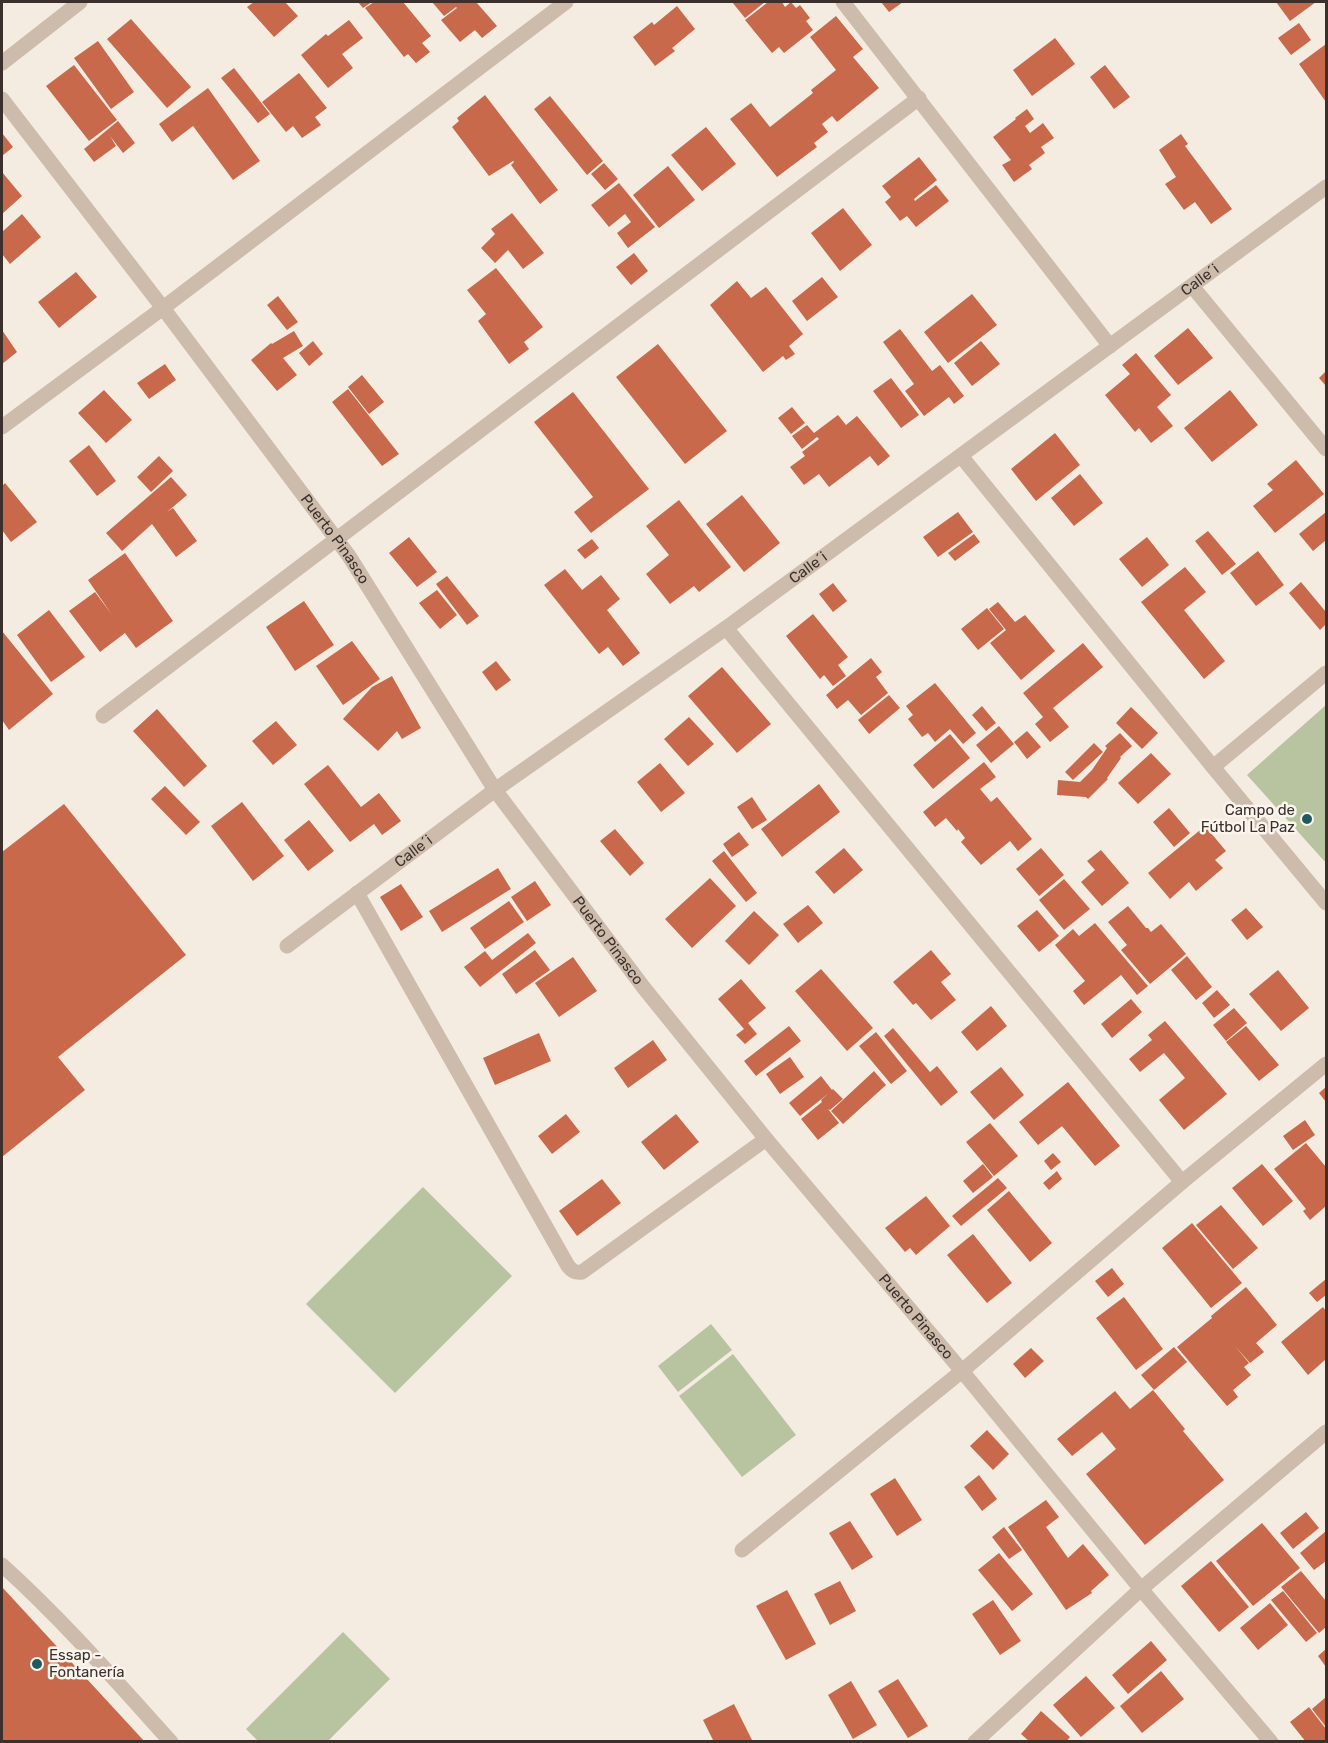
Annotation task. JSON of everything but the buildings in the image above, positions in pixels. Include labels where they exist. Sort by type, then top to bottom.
[{"type":"street","points":[[2,63],[80,2]]},
{"type":"street","points":[[2,427],[163,308],[566,2]]},
{"type":"street","points":[[843,2],[1110,346]]},
{"type":"street","points":[[103,716],[919,98]]},
{"type":"street","name":"Puerto Pinasco","points":[[2,99],[163,308],[349,556],[495,790],[644,988],[766,1139],[1271,1742]]},
{"type":"street","name":"Calle´i","points":[[287,946],[495,790],[726,628],[1326,187]]},
{"type":"street","points":[[1192,286],[1326,449]]},
{"type":"street","points":[[961,456],[1213,768],[1326,903]]},
{"type":"street","points":[[726,628],[1182,1182]]},
{"type":"street","points":[[1213,768],[1326,673]]},
{"type":"street","points":[[357,893],[572,1271],[582,1272],[766,1139]]},
{"type":"street","points":[[742,1550],[962,1371],[1182,1182],[1326,1064]]},
{"type":"street","points":[[975,1742],[1141,1589],[1326,1432]]},
{"type":"street","points":[[2,1565],[34,1594],[77,1639],[171,1742]]},
{"type":"green space","name":"Campo de Fútbol La Paz","points":[[1326,705],[1326,863],[1247,775]]},
{"type":"green space","points":[[423,1187],[512,1276],[395,1393],[306,1304]]},
{"type":"green space","points":[[711,1324],[732,1350],[678,1392],[658,1366]]},
{"type":"green space","points":[[733,1354],[796,1435],[742,1477],[679,1396]]},
{"type":"green space","points":[[343,1632],[390,1679],[328,1741],[258,1741],[246,1729]]},
{"type":"place","name":"Campo de Fútbol La Paz","points":[[1307,819]]},
{"type":"place","name":"Essap - Fontanería","points":[[37,1664]]}]
